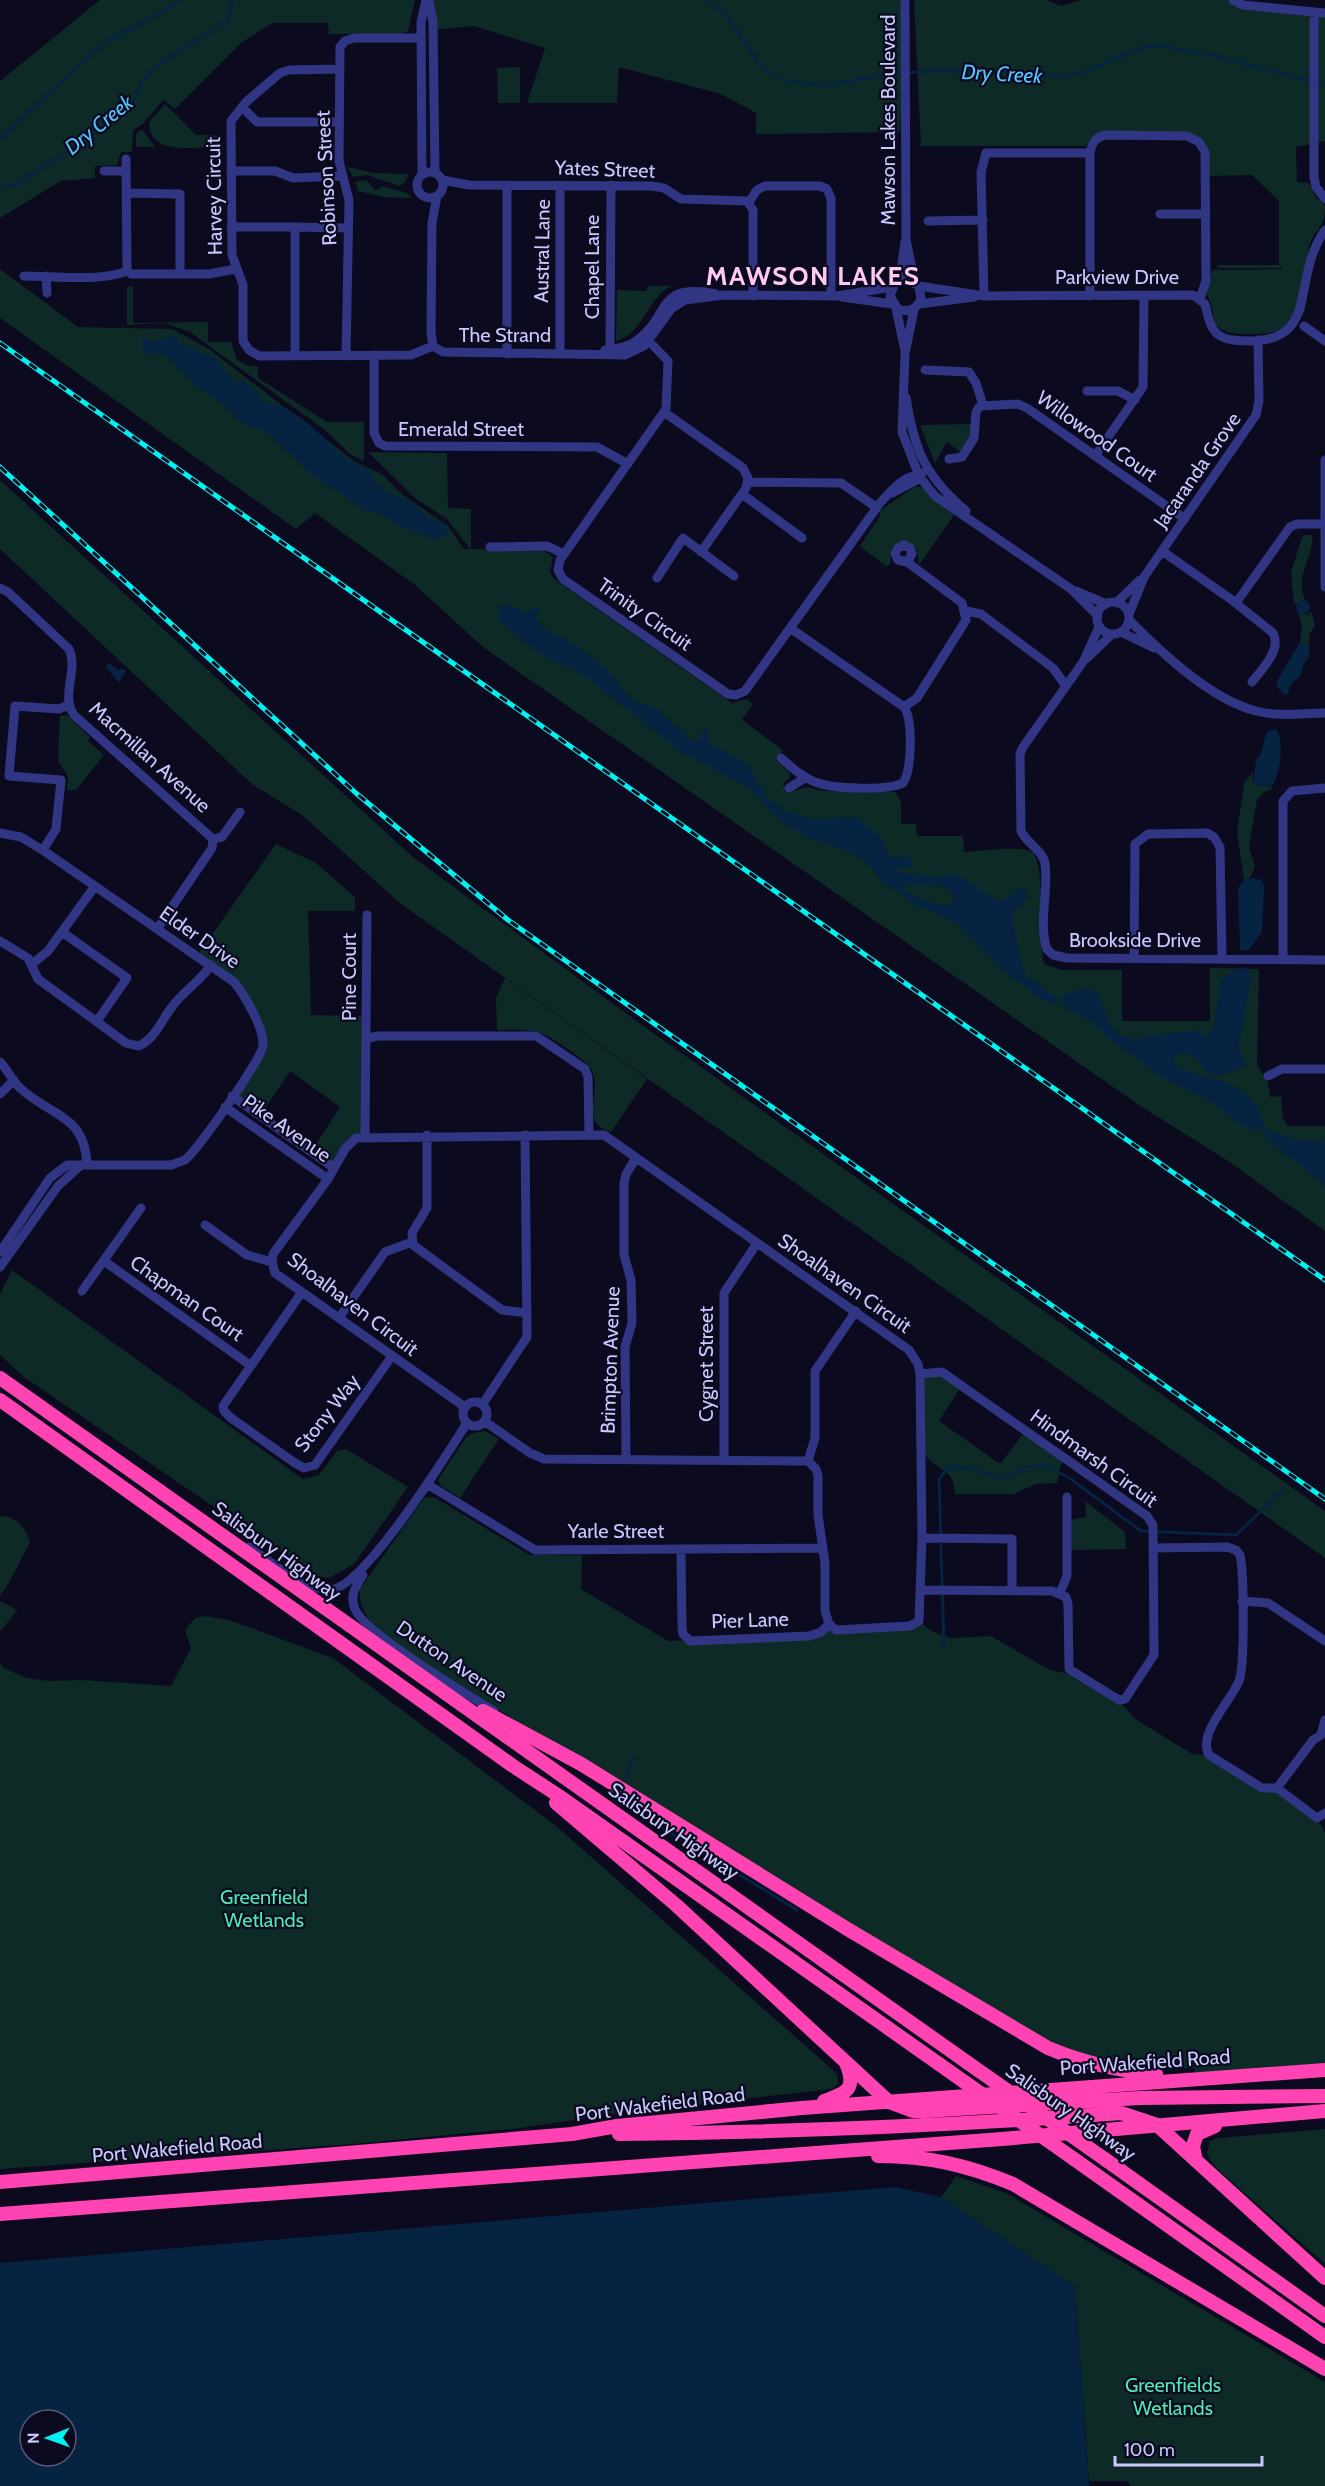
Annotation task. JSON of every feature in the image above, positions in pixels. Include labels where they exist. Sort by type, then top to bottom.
[{"type":"highway","name":"Salisbury Highway","points":[[0,1378],[1325,2316]]},
{"type":"highway","name":"Salisbury Highway","points":[[0,1400],[513,1766],[560,1796],[1325,2337]]},
{"type":"highway","points":[[200,1542],[212,1527]]},
{"type":"highway","points":[[436,1686],[580,1764],[839,1924],[1048,2048],[1076,2060],[1115,2070],[1196,2077]]},
{"type":"highway","points":[[513,1766],[676,1905],[889,2102],[913,2111],[924,2111],[1140,2098],[1325,2096]]},
{"type":"highway","points":[[802,2108],[841,2095],[848,2090],[851,2079],[846,2064]]},
{"type":"highway","name":"Port Wakefield Road","points":[[0,2182],[572,2134],[617,2126],[802,2108],[1196,2077],[1325,2070]]},
{"type":"highway","points":[[0,2214],[1232,2121],[1325,2111]]},
{"type":"highway","points":[[572,2134],[766,2132],[947,2126],[1121,2113],[1157,2125],[1325,2278]]},
{"type":"highway","points":[[1196,2161],[1193,2146],[1197,2134],[1205,2129],[1232,2121]]},
{"type":"highway","points":[[758,2157],[915,2156],[982,2171],[1013,2184],[1067,2214],[1325,2369]]},
{"type":"street","name":"The Strand","points":[[427,0],[421,38],[422,175],[417,185],[421,194],[426,197],[432,223]]},
{"type":"street","name":"The Strand","points":[[427,0],[433,22],[439,185],[432,223],[431,333],[434,346],[443,352],[625,355],[636,351],[665,304],[676,294],[690,291],[724,295],[834,296],[894,306]]},
{"type":"street","points":[[1233,0],[1243,5],[1325,13]]},
{"type":"street","name":"Mawson Lakes Boulevard","points":[[905,4],[906,240],[917,284]]},
{"type":"street","points":[[1314,12],[1314,183],[1325,200]]},
{"type":"street","name":"Robinson Street","points":[[346,356],[349,200],[339,161],[340,47],[350,39],[421,38]]},
{"type":"street","name":"Harvey Circuit","points":[[339,69],[289,70],[280,73],[242,107],[231,122],[232,255],[243,285],[246,346],[259,356],[416,355],[434,346]]},
{"type":"street","points":[[242,107],[257,122],[339,122]]},
{"type":"street","points":[[1090,296],[1090,153],[1096,138],[1104,135],[1187,136],[1199,142],[1205,152],[1206,281],[1200,298]]},
{"type":"street","points":[[982,296],[981,172],[986,153],[1090,153]]},
{"type":"street","points":[[126,159],[127,271]]},
{"type":"street","points":[[104,171],[126,171]]},
{"type":"street","points":[[231,171],[276,171],[293,177],[343,176]]},
{"type":"street","points":[[422,175],[439,185],[426,197]]},
{"type":"street","name":"Yates Street","points":[[439,185],[657,186],[681,199],[748,202]]},
{"type":"street","points":[[507,185],[507,354]]},
{"type":"street","name":"Austral Lane","points":[[560,185],[560,353]]},
{"type":"street","name":"Chapel Lane","points":[[610,349],[611,185]]},
{"type":"street","points":[[753,296],[753,210],[748,202],[757,190],[765,186],[820,186],[827,189],[831,198],[834,296]]},
{"type":"street","points":[[126,192],[180,194],[180,274]]},
{"type":"street","points":[[1160,214],[1206,214]]},
{"type":"street","points":[[928,221],[983,220]]},
{"type":"street","points":[[231,227],[348,228]]},
{"type":"street","points":[[295,356],[296,227]]},
{"type":"street","points":[[1314,297],[1314,247],[1325,230]]},
{"type":"street","name":"Mawson Lakes Boulevard","points":[[893,285],[906,240]]},
{"type":"street","points":[[127,271],[131,274],[215,274],[236,268]]},
{"type":"street","points":[[24,276],[117,275],[127,271]]},
{"type":"street","points":[[46,276],[46,293]]},
{"type":"street","points":[[905,354],[917,306],[922,296],[917,284],[906,279],[893,285],[890,296],[905,354],[905,386],[911,431],[923,473],[986,528],[1071,589],[1098,616],[1099,627],[1111,635],[1121,632],[1159,650],[1223,696],[1256,711],[1325,713]]},
{"type":"street","name":"Parkview Drive","points":[[917,284],[982,296]]},
{"type":"street","name":"The Strand","points":[[834,296],[893,285]]},
{"type":"street","points":[[1095,456],[1143,387],[1144,295]]},
{"type":"street","name":"Parkview Drive","points":[[917,306],[982,296],[1191,295],[1200,298],[1205,303],[1208,322],[1220,336],[1231,340],[1285,338],[1307,322],[1325,341]]},
{"type":"street","points":[[894,306],[906,311],[917,306]]},
{"type":"street","name":"The Strand","points":[[594,354],[646,338]]},
{"type":"street","points":[[490,547],[547,546],[564,554],[664,412],[668,402],[668,361],[646,338]]},
{"type":"street","name":"Jacaranda Grove","points":[[1129,617],[1144,577],[1256,415],[1259,401],[1258,340]]},
{"type":"street","name":"Emerald Street","points":[[374,356],[374,433],[379,443],[384,446],[597,447],[628,464]]},
{"type":"street","points":[[926,370],[969,372],[976,383],[983,405],[976,412],[974,438],[962,457],[949,459]]},
{"type":"street","points":[[1087,391],[1118,391],[1135,400]]},
{"type":"street","name":"Willowood Court","points":[[983,405],[1022,405],[1185,519]]},
{"type":"street","points":[[664,412],[743,468],[748,482],[701,552]]},
{"type":"street","points":[[1325,460],[1323,524],[1325,587]]},
{"type":"street","name":"Trinity Circuit","points":[[564,554],[557,568],[561,577],[728,694],[736,695],[745,691],[876,507],[889,494],[917,480],[923,473]]},
{"type":"street","points":[[748,482],[841,483],[876,507]]},
{"type":"street","points":[[742,494],[802,538]]},
{"type":"street","points":[[1236,603],[1290,527],[1297,524],[1323,524]]},
{"type":"street","points":[[657,579],[683,538],[734,576]]},
{"type":"street","points":[[1162,551],[1236,603],[1273,633],[1276,649],[1252,682]]},
{"type":"street","points":[[904,707],[917,698],[966,622],[966,611],[962,603],[907,562]]},
{"type":"street","name":"Jacaranda Grove","points":[[1111,604],[1144,577]]},
{"type":"street","name":"Macmillan Avenue","points":[[0,588],[69,649],[71,658],[69,705],[83,723],[213,839],[212,848],[157,929]]},
{"type":"street","points":[[1071,589],[1111,604],[1124,606],[1129,617],[1159,650]]},
{"type":"street","points":[[1098,616],[1111,604]]},
{"type":"street","points":[[966,611],[981,614],[1053,668],[1066,686]]},
{"type":"street","points":[[1121,632],[1129,617]]},
{"type":"street","points":[[966,622],[988,621]]},
{"type":"street","name":"Brookside Drive","points":[[1083,662],[1099,627]]},
{"type":"street","points":[[781,758],[805,778],[827,786],[891,787],[903,783],[908,771],[909,721],[904,707],[790,628]]},
{"type":"street","name":"Brookside Drive","points":[[1111,635],[1083,662],[1020,754],[1021,831],[1025,840],[1040,853],[1046,866],[1046,945],[1050,953],[1058,958],[1325,960]]},
{"type":"street","points":[[1053,668],[1075,673]]},
{"type":"street","points":[[43,850],[56,829],[61,780],[9,776],[15,706],[59,709],[69,705]]},
{"type":"street","points":[[789,788],[805,778]]},
{"type":"street","points":[[1283,960],[1283,801],[1292,790],[1325,788]]},
{"type":"street","points":[[213,839],[222,837],[240,812]]},
{"type":"street","name":"Elder Drive","points":[[0,833],[21,837],[43,850],[234,981],[242,992],[264,1044],[261,1055],[191,1155],[178,1163],[68,1165],[50,1178],[0,1252]]},
{"type":"street","points":[[1134,958],[1135,844],[1148,834],[1207,833],[1221,847],[1222,959]]},
{"type":"street","points":[[31,965],[48,951],[95,886]]},
{"type":"street","name":"Pine Court","points":[[365,1136],[365,1042],[368,1038],[367,915]]},
{"type":"street","points":[[62,932],[127,978],[97,1021]]},
{"type":"street","points":[[0,941],[25,956],[38,979],[126,1043],[144,1044],[173,1005],[196,985],[211,965]]},
{"type":"street","points":[[368,1038],[378,1036],[536,1036],[585,1069],[588,1077],[589,1135]]},
{"type":"street","points":[[0,1062],[21,1089],[79,1131],[86,1149],[84,1166],[58,1186],[0,1267]]},
{"type":"street","points":[[1268,1076],[1282,1069],[1325,1069]]},
{"type":"street","points":[[0,1094],[14,1080]]},
{"type":"street","name":"Pike Avenue","points":[[232,1096],[334,1168]]},
{"type":"street","name":"Pike Avenue","points":[[225,1107],[328,1179]]},
{"type":"street","points":[[428,1135],[427,1208],[412,1233],[412,1242],[416,1250],[498,1308],[510,1312],[527,1313]]},
{"type":"street","name":"Shoalhaven Circuit","points":[[465,1407],[275,1273],[272,1262],[273,1254],[328,1179],[345,1149],[356,1138],[428,1135],[604,1135],[856,1311],[909,1350],[918,1364],[922,1538],[919,1621],[909,1626],[836,1630],[830,1624]]},
{"type":"street","points":[[482,1405],[527,1336],[525,1135]]},
{"type":"street","name":"Brimpton Avenue","points":[[626,1459],[625,1347],[632,1323],[631,1280],[624,1255],[624,1184],[626,1174],[636,1158]]},
{"type":"street","name":"Chapman Court","points":[[82,1291],[141,1208]]},
{"type":"street","points":[[205,1225],[247,1255],[272,1262]]},
{"type":"street","points":[[339,1318],[385,1252],[392,1247],[412,1242]]},
{"type":"street","name":"Cygnet Street","points":[[723,1459],[724,1293],[727,1285],[757,1243]]},
{"type":"street","name":"Chapman Court","points":[[104,1261],[250,1365]]},
{"type":"street","name":"Stony Way","points":[[302,1292],[226,1398],[224,1411],[304,1468],[318,1461],[392,1356]]},
{"type":"street","points":[[808,1461],[815,1438],[815,1371],[856,1311]]},
{"type":"street","name":"Hindmarsh Circuit","points":[[920,1374],[942,1372],[1148,1516],[1153,1525],[1154,1543],[1154,1654],[1125,1699],[1113,1698],[1069,1669],[1068,1604],[1066,1597],[1060,1593]]},
{"type":"street","points":[[472,1402],[482,1405],[487,1415],[484,1421],[474,1425],[467,1423],[463,1416],[465,1407],[472,1402]]},
{"type":"street","points":[[484,1421],[540,1458],[808,1461],[816,1469],[818,1476],[818,1515],[823,1548],[825,1611],[830,1624]]},
{"type":"street","name":"Dutton Avenue","points":[[212,1527],[237,1538],[316,1588],[334,1589],[345,1584],[369,1561],[427,1484],[467,1423]]},
{"type":"street","name":"Yarle Street","points":[[427,1484],[535,1550],[823,1548]]},
{"type":"street","points":[[921,1590],[1012,1590],[1060,1593],[1067,1576],[1067,1497]]},
{"type":"street","points":[[922,1538],[1012,1539],[1012,1590]]},
{"type":"street","points":[[1154,1543],[1227,1547],[1236,1550],[1241,1560],[1241,1674],[1206,1737],[1205,1747],[1214,1760],[1262,1788],[1277,1788],[1317,1818],[1325,1813]]},
{"type":"street","name":"Pier Lane","points":[[681,1549],[682,1628],[683,1634],[690,1641],[809,1636],[821,1632],[830,1624]]},
{"type":"street","name":"Dutton Avenue","points":[[369,1561],[352,1596],[356,1613],[366,1623],[446,1681],[580,1764]]},
{"type":"street","points":[[1242,1601],[1268,1603],[1325,1641]]},
{"type":"street","points":[[1277,1788],[1313,1740],[1323,1737],[1325,1720]]},
{"type":"green space","points":[[100,0],[415,0],[408,31],[402,34],[329,34],[328,23],[272,23],[241,43],[175,109],[163,100],[143,124],[133,130],[132,152],[121,152],[117,165],[95,166],[95,178],[61,181],[0,218],[0,81]]},
{"type":"green space","points":[[428,0],[905,0],[900,132],[756,134],[756,113],[721,94],[619,67],[617,103],[527,103],[545,48],[474,26],[433,30]]},
{"type":"green space","points":[[914,0],[1046,0],[1061,6],[1082,0],[1234,0],[1325,12],[1325,141],[1296,147],[1297,182],[1309,183],[1315,196],[1325,206],[1323,221],[1309,248],[1307,298],[1300,320],[1291,327],[1276,332],[1253,334],[1228,332],[1215,324],[1211,303],[1206,293],[1212,270],[1281,269],[1281,266],[1279,268],[1218,268],[1217,265],[1279,265],[1279,201],[1252,175],[1206,176],[1205,151],[1187,136],[1104,135],[1090,138],[1086,146],[921,146]]},
{"type":"green space","points":[[520,67],[520,103],[498,103],[497,68]]},
{"type":"green space","points":[[165,104],[196,135],[219,135],[215,147],[174,147],[156,140],[151,133],[149,122]]},
{"type":"green space","points":[[142,129],[155,147],[136,147],[136,134]]},
{"type":"green space","points":[[348,167],[374,173],[409,174],[405,182],[399,186],[367,175],[353,177]]},
{"type":"green space","points":[[366,180],[376,191],[382,186],[407,193],[412,198],[384,197],[358,191],[355,182]]},
{"type":"green space","points":[[0,269],[78,327],[172,329],[209,349],[354,461],[383,475],[403,495],[448,526],[464,549],[470,549],[447,519],[415,498],[368,452],[447,453],[448,508],[471,509],[471,549],[545,551],[553,557],[550,572],[554,579],[732,703],[746,699],[753,704],[742,720],[783,750],[776,760],[790,773],[790,777],[783,784],[786,793],[807,787],[823,791],[895,792],[901,802],[901,824],[916,824],[917,836],[963,836],[964,852],[1010,849],[1033,852],[1037,861],[1041,888],[1044,964],[1062,970],[1122,970],[1122,1021],[1210,1021],[1210,968],[1259,969],[1257,1064],[1268,1083],[1270,1097],[1281,1096],[1283,1118],[1288,1126],[1325,1126],[1325,1231],[1228,1161],[1136,1103],[483,647],[415,585],[315,513],[296,529],[0,318]]},
{"type":"green space","points":[[133,286],[133,323],[208,322],[208,342],[231,342],[237,360],[249,366],[258,366],[258,378],[327,422],[364,422],[364,461],[350,454],[325,430],[190,332],[164,323],[127,325],[127,287]]},
{"type":"green space","points":[[647,286],[672,286],[657,298],[633,331],[616,341],[617,290],[647,291]]},
{"type":"green space","points":[[972,424],[971,436],[960,452],[947,442],[935,463],[920,425]]},
{"type":"green space","points":[[0,480],[413,857],[642,1025],[1325,1511],[1325,1558],[401,904],[302,815],[253,785],[0,549]]},
{"type":"green space","points":[[914,487],[923,487],[934,500],[954,515],[919,565],[917,551],[908,542],[900,542],[890,554],[891,562],[887,567],[860,546],[880,516],[880,511]]},
{"type":"green space","points":[[1312,535],[1312,543],[1302,582],[1305,600],[1294,604],[1291,572],[1302,537]]},
{"type":"green space","points":[[1297,610],[1308,615],[1311,611],[1315,625],[1309,635],[1309,644],[1305,646],[1300,642],[1302,625]]},
{"type":"green space","points":[[67,715],[90,737],[88,741],[104,755],[76,790],[67,790],[68,777],[58,760],[60,716]]},
{"type":"green space","points":[[1253,772],[1253,781],[1258,785],[1272,786],[1271,790],[1264,792],[1257,800],[1249,847],[1255,867],[1249,879],[1244,880],[1237,832],[1244,783]]},
{"type":"green space","points":[[276,844],[316,863],[355,897],[355,911],[308,911],[311,1015],[366,1016],[365,1135],[356,1138],[334,1168],[311,1152],[340,1107],[290,1071],[260,1116],[232,1096],[264,1043],[242,992],[197,956]]},
{"type":"green space","points":[[505,978],[647,1079],[611,1132],[601,1128],[595,1121],[593,1114],[594,1078],[591,1069],[581,1059],[555,1041],[534,1031],[497,1030],[496,998]]},
{"type":"green space","points":[[12,1270],[303,1479],[319,1475],[337,1451],[346,1449],[408,1487],[354,1564],[329,1578],[315,1576],[24,1377],[0,1355],[0,1294]]},
{"type":"green space","points":[[935,1372],[962,1385],[939,1421],[1000,1464],[1026,1430],[1063,1455],[1057,1483],[1036,1484],[1014,1494],[955,1494],[951,1478],[925,1455],[920,1443],[920,1374]]},
{"type":"green space","points":[[485,1431],[499,1439],[460,1498],[440,1485],[438,1480],[466,1437]]},
{"type":"green space","points":[[434,1497],[530,1555],[582,1555],[581,1589],[668,1641],[809,1636],[829,1624],[836,1630],[919,1621],[931,1631],[951,1638],[991,1636],[1050,1670],[1075,1675],[1119,1700],[1134,1718],[1192,1754],[1209,1755],[1262,1788],[1277,1788],[1317,1818],[1325,1833],[1325,2070],[1196,2077],[1194,2068],[1151,2067],[1114,2062],[1058,2046],[1037,2037],[408,1654],[379,1630],[368,1617],[361,1603],[360,1589],[424,1498]]},
{"type":"green space","points":[[1085,1501],[1125,1532],[1126,1549],[1069,1550],[1070,1520],[1086,1517]]},
{"type":"green space","points":[[0,1516],[11,1518],[19,1523],[30,1542],[0,1596]]},
{"type":"green space","points":[[0,1601],[17,1610],[0,1632]]},
{"type":"green space","name":"Greenfield Wetlands","points":[[206,1616],[229,1620],[333,1658],[556,1826],[825,2063],[837,2074],[838,2084],[833,2088],[823,2090],[626,2112],[520,2128],[353,2144],[0,2169],[0,1663],[4,1668],[26,1678],[171,1686],[191,1648],[185,1630],[195,1618]]},
{"type":"green space","points":[[1325,2129],[1325,2264],[1213,2165],[1207,2153],[1210,2141],[1219,2138]]},
{"type":"green space","name":"Greenfields Wetlands","points":[[956,2176],[1006,2193],[1325,2382],[1325,2486],[1131,2486],[1127,2481],[1089,2481],[1075,2287],[941,2197]]},
{"type":"water","points":[[143,336],[152,341],[177,336],[178,343],[215,358],[235,383],[244,381],[260,395],[261,402],[285,408],[297,415],[349,460],[371,471],[383,490],[413,504],[425,515],[448,528],[449,533],[437,540],[395,524],[380,513],[363,509],[310,473],[271,436],[255,427],[243,424],[217,399],[196,387],[167,355],[143,353]]},
{"type":"water","points":[[1300,600],[1306,600],[1310,607],[1306,614],[1300,614],[1296,610],[1296,604]]},
{"type":"water","points":[[508,605],[528,613],[532,608],[539,608],[536,618],[543,627],[578,647],[608,670],[632,700],[657,709],[694,742],[705,729],[709,729],[709,743],[747,764],[767,798],[787,812],[813,819],[857,817],[880,836],[890,857],[913,858],[911,868],[893,869],[893,871],[933,877],[956,875],[976,886],[984,894],[1003,901],[1015,891],[1025,888],[1028,896],[1012,915],[1019,954],[1026,976],[1056,997],[1056,1003],[1048,1002],[1034,994],[1002,969],[957,923],[907,901],[905,896],[881,881],[873,868],[853,853],[812,839],[780,821],[750,789],[680,751],[581,673],[540,654],[498,620],[499,606]],"holes":[[[900,885],[941,887],[952,894],[953,902],[946,906],[918,898]]]},
{"type":"water","points":[[1300,642],[1305,646],[1309,644],[1309,658],[1304,663],[1301,675],[1290,685],[1288,694],[1284,695],[1277,687],[1277,681]]},
{"type":"water","points":[[109,663],[118,670],[122,668],[126,671],[119,683],[106,667]]},
{"type":"water","points":[[1276,729],[1281,749],[1275,781],[1272,786],[1253,784],[1256,759],[1261,754],[1266,734]]},
{"type":"water","points":[[1252,878],[1262,880],[1264,886],[1262,932],[1248,951],[1240,950],[1238,888],[1244,880]]},
{"type":"water","points":[[1247,968],[1251,978],[1238,1049],[1246,1061],[1245,1066],[1217,1075],[1211,1074],[1194,1056],[1189,1054],[1173,1058],[1175,1065],[1181,1070],[1220,1080],[1242,1091],[1259,1110],[1264,1123],[1259,1130],[1248,1129],[1208,1100],[1168,1081],[1105,1036],[1096,1025],[1063,1006],[1064,995],[1080,989],[1097,991],[1111,1027],[1121,1036],[1134,1039],[1197,1030],[1207,1036],[1214,1026],[1221,980],[1234,970]]},
{"type":"water","points":[[1269,1130],[1292,1139],[1325,1142],[1325,1186],[1271,1142],[1265,1135]]},
{"type":"water","points":[[895,2187],[941,2197],[1075,2287],[1089,2486],[0,2486],[0,2263]]},
{"type":"waterway","name":"Dry Creek","points":[[0,139],[97,49],[178,0]]},
{"type":"waterway","name":"Dry Creek","points":[[0,188],[18,183],[74,148],[102,122],[135,100],[143,80],[156,66],[227,21],[233,0]]},
{"type":"waterway","name":"Dry Creek","points":[[707,0],[724,12],[764,70],[784,80],[803,83],[827,85],[878,76],[934,70],[1023,73],[1057,77],[1082,73],[1144,47],[1161,46],[1212,55],[1325,85]]},
{"type":"waterway","points":[[1058,1001],[1063,1001]]},
{"type":"waterway","points":[[1261,1127],[1267,1133]]},
{"type":"waterway","points":[[944,1647],[939,1479],[949,1467],[968,1468],[1001,1478],[1014,1475],[1023,1468],[1044,1466],[1068,1477],[1141,1531],[1236,1535],[1283,1490]]},
{"type":"waterway","points":[[625,1777],[634,1756]]},
{"type":"waterway","points":[[617,1800],[797,1910]]},
{"type":"railway","points":[[0,343],[1325,1280]]},
{"type":"railway","points":[[0,467],[357,794],[508,920],[1325,1499]]},
{"type":"district","name":"MAWSON LAKES","points":[[813,276]]}]
